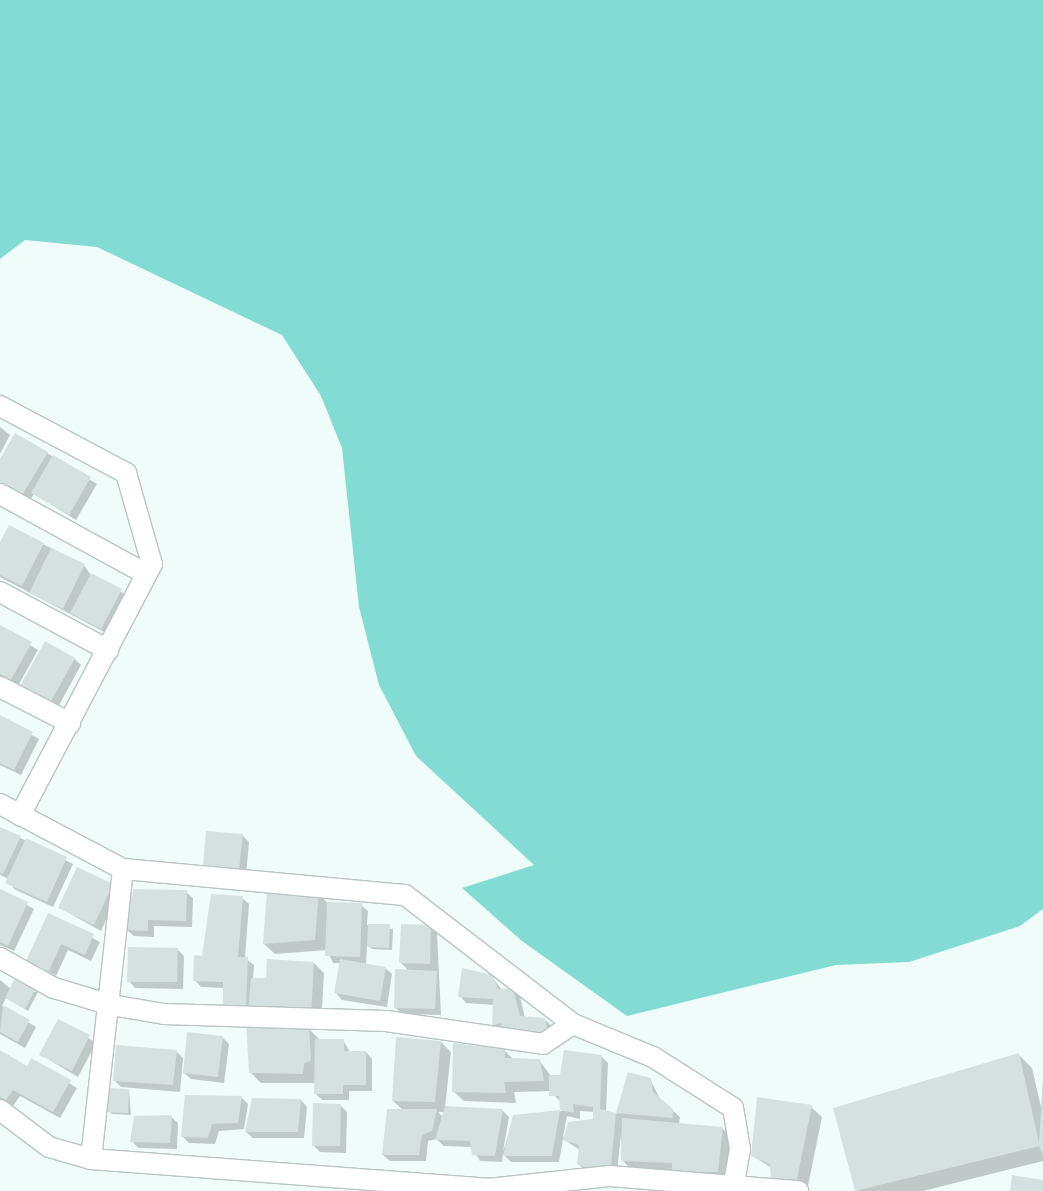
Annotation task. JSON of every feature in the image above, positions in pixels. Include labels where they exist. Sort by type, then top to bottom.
[{"type":"street","points":[[0,406],[126,474],[152,564],[70,724],[20,815]]},
{"type":"street","points":[[0,494],[146,574]]},
{"type":"street","points":[[0,592],[108,650]]},
{"type":"street","points":[[0,687],[70,724]]},
{"type":"street","points":[[0,804],[124,868],[405,895],[573,1024],[653,1057],[733,1108],[740,1149],[734,1183]]},
{"type":"street","points":[[90,1159],[111,1005],[124,868]]},
{"type":"street","points":[[0,958],[54,988],[111,1005],[164,1014],[386,1021],[543,1044],[573,1024]]},
{"type":"street","points":[[0,1110],[50,1147],[90,1159],[488,1189],[610,1176],[734,1183],[798,1191]]},
{"type":"shaded area","points":[[0,0],[1043,0],[1043,909],[1020,926],[909,962],[836,965],[627,1016],[522,941],[462,888],[534,865],[416,756],[379,685],[359,607],[342,448],[321,396],[282,335],[97,247],[25,240],[0,259]]},
{"type":"building","points":[[15,433],[48,452],[21,497],[0,485],[0,459]]},
{"type":"building","points":[[53,455],[91,477],[69,515],[31,493]]},
{"type":"building","points":[[9,525],[44,543],[22,586],[0,575],[0,542]]},
{"type":"building","points":[[51,548],[85,564],[63,609],[29,593]]},
{"type":"building","points":[[91,573],[122,589],[101,629],[70,613]]},
{"type":"building","points":[[0,625],[32,642],[11,680],[0,674]]},
{"type":"building","points":[[45,641],[75,658],[50,703],[20,686]]},
{"type":"building","points":[[0,715],[33,732],[14,770],[0,763]]},
{"type":"building","points":[[0,827],[21,836],[3,874],[0,873]]},
{"type":"building","points":[[206,831],[243,834],[239,869],[203,866]]},
{"type":"building","points":[[26,838],[67,857],[47,902],[5,883]]},
{"type":"building","points":[[77,867],[113,884],[94,925],[58,908]]},
{"type":"building","points":[[0,889],[28,902],[8,946],[0,942]]},
{"type":"building","points":[[133,889],[187,890],[186,921],[148,920],[148,931],[126,930],[126,897],[132,897]]},
{"type":"building","points":[[267,890],[319,890],[315,940],[263,944]]},
{"type":"building","points":[[211,894],[243,896],[238,957],[248,957],[246,1006],[223,1005],[223,982],[193,981],[194,955],[202,956]]},
{"type":"building","points":[[327,902],[362,903],[360,957],[325,956]]},
{"type":"building","points":[[48,913],[94,934],[85,955],[61,944],[49,971],[26,961]]},
{"type":"building","points":[[368,924],[390,924],[389,948],[367,947]]},
{"type":"building","points":[[401,924],[431,925],[430,964],[399,963]]},
{"type":"building","points":[[128,947],[178,948],[177,982],[127,982]]},
{"type":"building","points":[[267,959],[314,962],[311,1016],[248,1013],[251,978],[266,978]]},
{"type":"building","points":[[340,959],[386,967],[380,1001],[334,993]]},
{"type":"building","points":[[462,968],[493,975],[498,989],[513,988],[520,1016],[545,1018],[550,1040],[505,1032],[500,1023],[492,1026],[493,999],[458,997]]},
{"type":"building","points":[[395,969],[437,971],[435,1009],[394,1008]]},
{"type":"building","points":[[15,978],[36,988],[25,1009],[5,998]]},
{"type":"building","points":[[3,1005],[30,1020],[18,1042],[0,1032]]},
{"type":"building","points":[[58,1019],[90,1035],[72,1071],[39,1055]]},
{"type":"building","points":[[246,1021],[309,1028],[311,1061],[304,1063],[303,1074],[249,1073]]},
{"type":"building","points":[[187,1032],[223,1036],[218,1077],[183,1073]]},
{"type":"building","points":[[396,1037],[441,1041],[435,1102],[392,1101]]},
{"type":"building","points":[[315,1039],[344,1039],[344,1051],[366,1051],[366,1085],[343,1085],[343,1094],[314,1094]]},
{"type":"building","points":[[453,1043],[505,1049],[505,1058],[540,1059],[544,1081],[504,1082],[506,1093],[452,1092]]},
{"type":"building","points":[[116,1045],[177,1050],[173,1085],[113,1081]]},
{"type":"building","points":[[0,1050],[27,1066],[31,1058],[71,1080],[53,1112],[13,1090],[6,1100],[0,1097]]},
{"type":"building","points":[[564,1050],[602,1055],[600,1109],[616,1113],[610,1176],[577,1164],[579,1145],[563,1140],[568,1122],[593,1119],[593,1107],[573,1104],[574,1113],[560,1110],[559,1096],[549,1096],[549,1075],[560,1075]]},
{"type":"building","points":[[1019,1053],[1039,1143],[1043,1081],[1043,1155],[1039,1146],[855,1191],[833,1108]]},
{"type":"building","points":[[628,1072],[651,1078],[653,1092],[673,1109],[673,1118],[616,1113]]},
{"type":"building","points":[[108,1088],[129,1089],[128,1113],[107,1112]]},
{"type":"building","points":[[185,1095],[242,1096],[238,1123],[212,1124],[208,1138],[181,1137]]},
{"type":"building","points":[[757,1097],[812,1105],[796,1184],[771,1181],[770,1164],[751,1156]]},
{"type":"building","points":[[252,1098],[301,1099],[298,1132],[245,1132]]},
{"type":"building","points":[[313,1103],[341,1104],[340,1146],[312,1146]]},
{"type":"building","points":[[445,1106],[503,1109],[495,1156],[472,1155],[470,1141],[435,1140]]},
{"type":"building","points":[[387,1109],[437,1109],[432,1131],[422,1135],[419,1155],[382,1155]]},
{"type":"building","points":[[560,1110],[552,1156],[503,1156],[513,1115]]},
{"type":"building","points":[[172,1115],[170,1143],[130,1142],[134,1116]]},
{"type":"building","points":[[622,1118],[723,1127],[718,1172],[672,1172],[672,1163],[621,1161]]},
{"type":"building","points":[[1012,1175],[1043,1180],[1043,1191],[1010,1191]]}]
